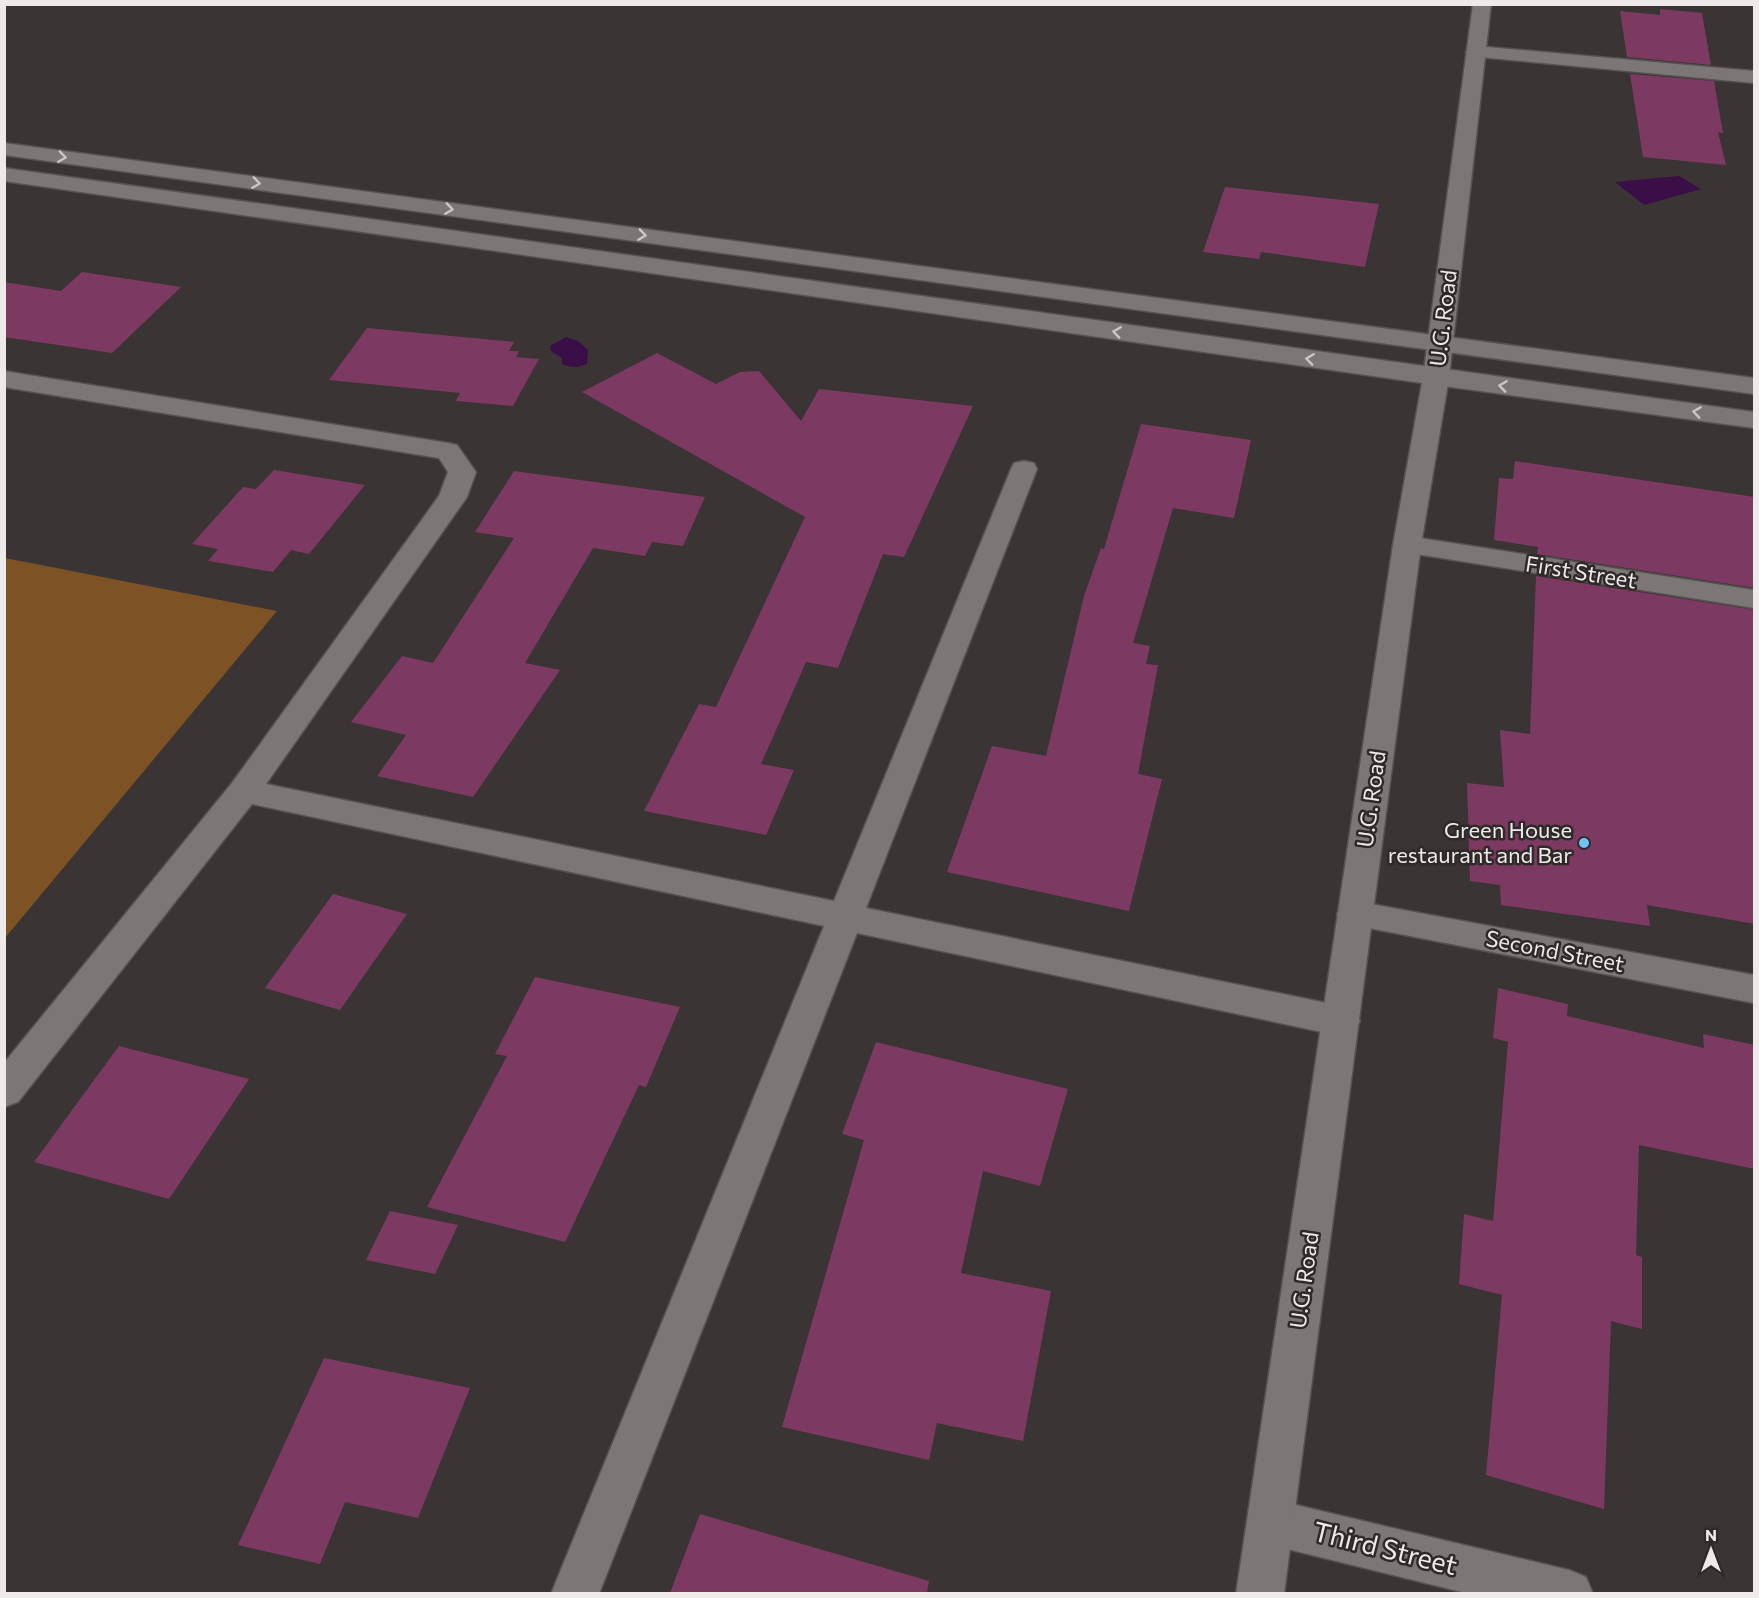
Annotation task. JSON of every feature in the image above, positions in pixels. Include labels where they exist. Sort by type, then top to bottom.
[{"type":"street","name":"U.G. Road","points":[[1260,1593],[1407,545],[1438,360],[1482,4]]},
{"type":"street","points":[[1476,52],[1755,77]]},
{"type":"street","points":[[4,149],[1438,360],[1755,420]]},
{"type":"street","points":[[4,174],[1438,360],[1755,386]]},
{"type":"street","points":[[4,379],[448,451],[462,472],[453,497],[244,791],[4,1091]]},
{"type":"street","points":[[575,1593],[1024,469]]},
{"type":"street","name":"First Street","points":[[1407,545],[1755,598]]},
{"type":"street","points":[[244,791],[1341,1021]]},
{"type":"street","name":"Second Street","points":[[1355,914],[1755,989]]},
{"type":"street","name":"Third Street","points":[[1270,1522],[1569,1593]]},
{"type":"shaded area","points":[[1679,176],[1701,189],[1644,205],[1615,182]]},
{"type":"shaded area","points":[[566,337],[578,341],[588,350],[587,364],[574,367],[562,364],[562,358],[551,351],[550,346]]},
{"type":"shaded area","points":[[4,558],[277,611],[5,938]]},
{"type":"building","points":[[1660,9],[1702,13],[1711,65],[1627,57],[1620,11],[1660,15]]},
{"type":"building","points":[[1630,74],[1714,81],[1723,133],[1718,132],[1726,165],[1643,157]]},
{"type":"building","points":[[1225,187],[1379,204],[1365,267],[1261,252],[1259,259],[1203,252]]},
{"type":"building","points":[[82,272],[181,287],[112,353],[4,337],[4,282],[61,291]]},
{"type":"building","points":[[367,328],[514,342],[509,351],[519,351],[516,357],[539,359],[513,406],[456,401],[460,393],[329,380]]},
{"type":"building","points":[[657,353],[716,384],[740,372],[759,371],[801,421],[819,389],[973,406],[904,557],[883,554],[838,668],[806,662],[761,764],[794,770],[766,835],[644,811],[699,704],[716,707],[805,517],[582,392]]},
{"type":"building","points":[[1141,424],[1251,440],[1234,518],[1173,508],[1133,643],[1150,646],[1146,664],[1158,665],[1138,774],[1162,779],[1129,911],[947,872],[992,746],[1046,756],[1084,596],[1101,548],[1104,549]]},
{"type":"building","points":[[1515,461],[1755,497],[1755,588],[1537,554],[1538,547],[1494,540],[1499,478],[1513,479]]},
{"type":"building","points":[[274,470],[365,485],[309,554],[291,550],[273,572],[208,561],[218,549],[192,544],[243,487],[256,489]]},
{"type":"building","points":[[514,471],[705,497],[683,546],[652,542],[645,556],[593,548],[525,663],[560,670],[473,797],[377,776],[406,735],[351,722],[402,656],[433,663],[514,538],[475,532]]},
{"type":"building","points":[[1536,576],[1755,610],[1755,924],[1647,905],[1650,926],[1501,905],[1500,885],[1470,881],[1467,783],[1504,787],[1500,730],[1530,734]]},
{"type":"building","points":[[333,894],[407,914],[340,1010],[265,988]]},
{"type":"building","points":[[535,977],[680,1007],[646,1087],[639,1085],[565,1242],[427,1207],[507,1056],[495,1054]]},
{"type":"building","points":[[1498,988],[1568,1004],[1567,1016],[1704,1048],[1703,1034],[1755,1045],[1755,1169],[1639,1145],[1636,1255],[1642,1257],[1642,1329],[1611,1321],[1604,1509],[1486,1475],[1502,1295],[1459,1284],[1464,1214],[1493,1221],[1508,1042],[1493,1038]]},
{"type":"building","points":[[876,1042],[1068,1089],[1040,1186],[983,1171],[961,1273],[1051,1291],[1023,1441],[937,1423],[929,1460],[782,1427],[864,1140],[842,1134]]},
{"type":"building","points":[[119,1046],[249,1079],[169,1199],[34,1162]]},
{"type":"building","points":[[390,1211],[458,1225],[435,1274],[366,1260]]},
{"type":"building","points":[[324,1358],[470,1388],[418,1518],[345,1502],[320,1564],[238,1545]]},
{"type":"building","points":[[700,1514],[929,1581],[927,1593],[670,1593]]},
{"type":"place","name":"Green House restaurant and Bar","points":[[1584,843]]}]
